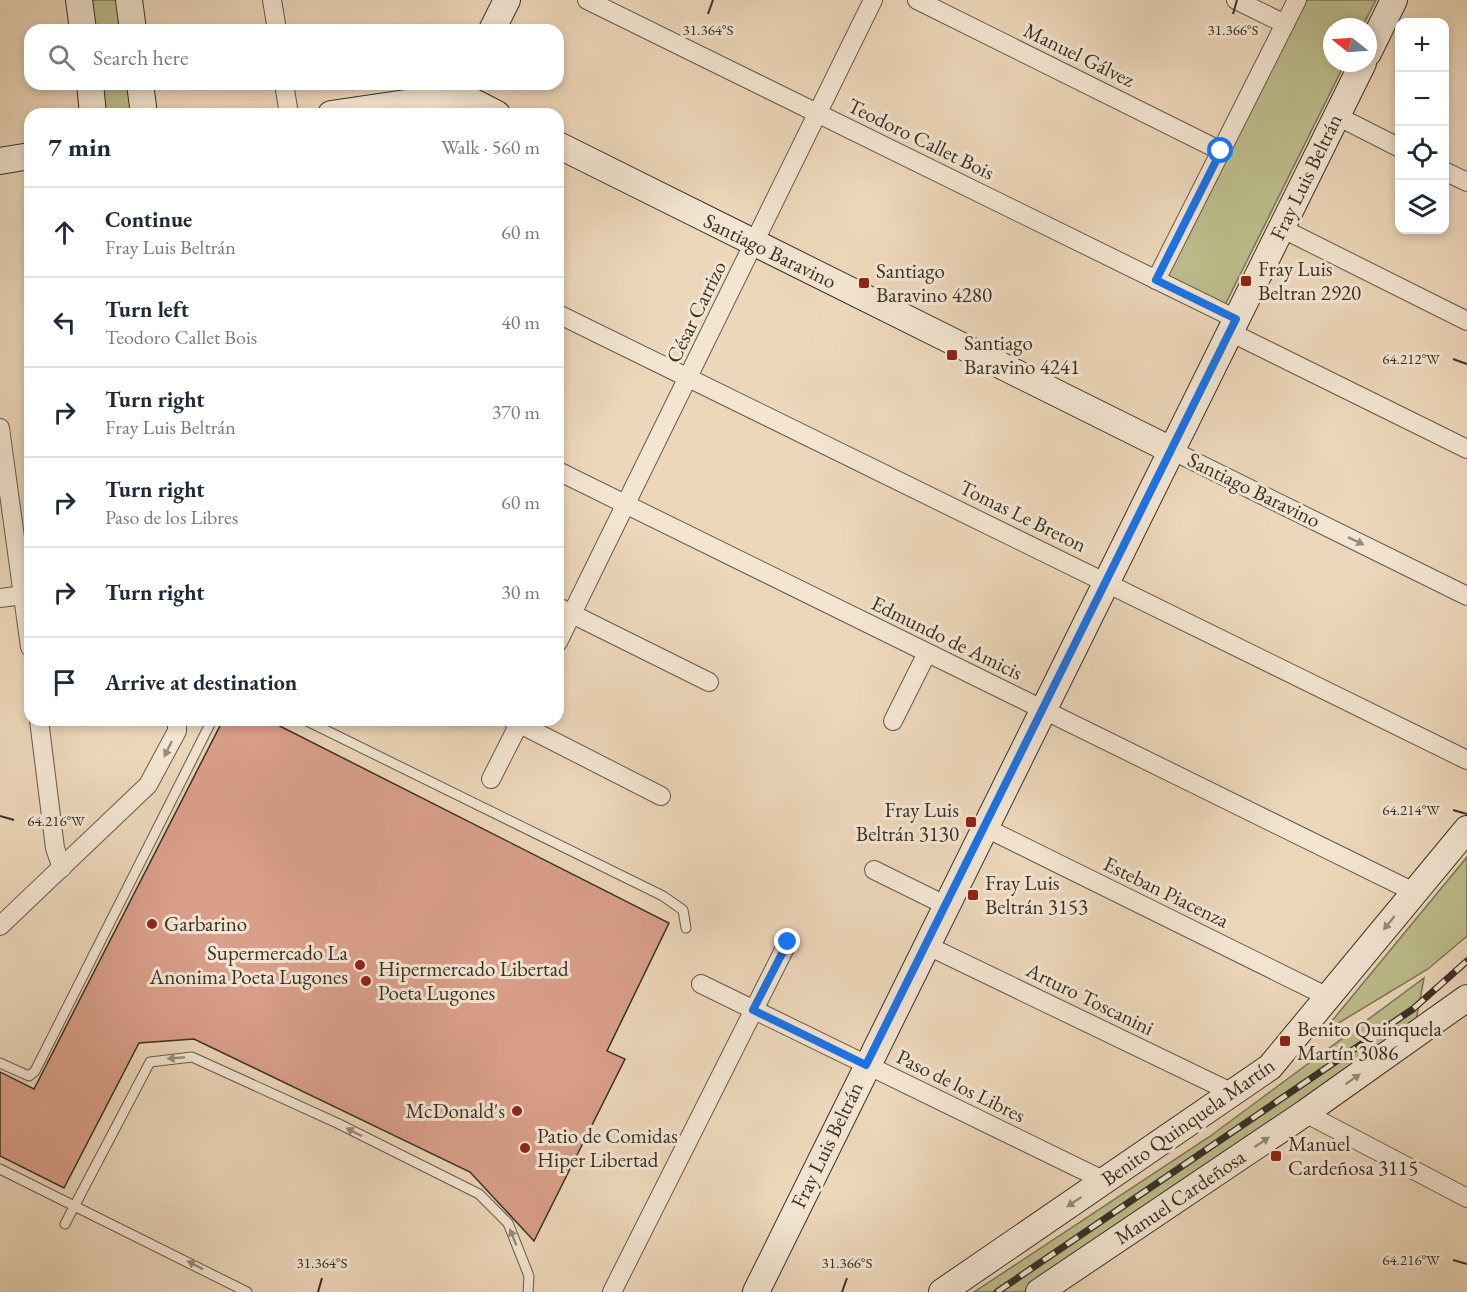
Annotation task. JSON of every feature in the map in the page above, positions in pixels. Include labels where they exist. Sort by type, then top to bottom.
[{"type":"main road","points":[[79,0],[82,24]]},
{"type":"main road","points":[[129,0],[132,24]]},
{"type":"main road","points":[[495,24],[507,0]]},
{"type":"main road","points":[[1377,35],[1395,0]]},
{"type":"main road","name":"Fray Luis Beltrán","points":[[756,1292],[945,905],[1358,72]]},
{"type":"main road","points":[[91,90],[92,108]]},
{"type":"main road","points":[[141,90],[143,108]]},
{"type":"main road","points":[[364,108],[462,90],[488,108]]},
{"type":"main road","name":"Santiago Baravino","points":[[564,148],[1172,450]]},
{"type":"main road","points":[[0,161],[24,157]]},
{"type":"main road","name":"Benito Quinquela Martín","points":[[942,1292],[1235,1094],[1270,1067],[1467,829]]},
{"type":"main road","name":"Manuel Cardeñosa","points":[[1039,1292],[1305,1113],[1467,998]]},
{"type":"street","points":[[272,0],[276,24]]},
{"type":"street","name":"Teodoro Callet Bois","points":[[586,0],[1156,280],[1233,325],[1467,449]]},
{"type":"street","name":"César Carrizo","points":[[565,610],[626,505],[873,0]]},
{"type":"street","name":"Manuel Gálvez","points":[[917,0],[1221,151]]},
{"type":"street","points":[[1236,0],[1285,24]]},
{"type":"street","points":[[1156,280],[1297,0]]},
{"type":"street","points":[[285,90],[288,108]]},
{"type":"street","points":[[1336,116],[1395,146]]},
{"type":"street","points":[[1449,173],[1467,182]]},
{"type":"street","points":[[1281,228],[1467,321]]},
{"type":"street","name":"Tomas Le Breton","points":[[564,317],[1467,760]]},
{"type":"street","points":[[0,428],[24,576]]},
{"type":"street","name":"Santiago Baravino","points":[[1172,450],[1467,596]]},
{"type":"street","name":"Edmundo de Amicis","points":[[564,474],[1414,892]]},
{"type":"street","points":[[0,598],[24,594]]},
{"type":"street","points":[[565,610],[709,681]]},
{"type":"street","points":[[893,721],[927,653]]},
{"type":"street","points":[[40,726],[55,848],[62,868]]},
{"type":"street","points":[[0,926],[148,785],[156,773],[176,726]]},
{"type":"street","points":[[491,779],[515,726]]},
{"type":"street","points":[[527,726],[661,796]]},
{"type":"street","name":"Esteban Piacenza","points":[[984,827],[1328,998]]},
{"type":"street","points":[[874,870],[945,905]]},
{"type":"street","points":[[612,1292],[788,942]]},
{"type":"street","name":"Arturo Toscanini","points":[[926,945],[1235,1094]]},
{"type":"street","name":"Paso de los Libres","points":[[701,984],[1105,1181]]},
{"type":"street","points":[[1305,1113],[1467,1198]]},
{"type":"lane","points":[[0,1063],[23,1075],[29,1076],[35,1071],[209,726]]},
{"type":"lane","points":[[318,726],[663,896],[683,910],[686,928]]},
{"type":"lane","points":[[65,1224],[150,1062],[192,1057],[337,1123],[479,1194],[508,1223],[529,1276],[528,1292]]},
{"type":"lane","points":[[1,1171],[247,1292]]},
{"type":"green space","points":[[90,0],[121,0],[124,24],[93,24]]},
{"type":"green space","points":[[1304,0],[1376,0],[1367,18],[1323,18],[1323,72],[1341,72],[1225,305],[1166,278]]},
{"type":"green space","points":[[102,90],[133,90],[135,108],[104,108]]},
{"type":"green space","points":[[1467,857],[1467,936],[1428,969],[1322,1033]]},
{"type":"green space","points":[[1424,978],[1415,1026],[1024,1292],[974,1292],[1209,1137]]},
{"type":"building","name":"Hipermercado Libertad Poeta Lugones","points":[[220,726],[280,726],[669,923],[607,1051],[625,1059],[534,1241],[470,1172],[194,1039],[139,1043],[64,1188],[0,1156],[0,1072],[34,1089]]},
{"type":"railway","points":[[997,1292],[1413,1009],[1467,961]]},
{"type":"place","name":"Fray Luis Beltran 2920","points":[[1246,281]]},
{"type":"place","name":"Santiago Baravino 4280","points":[[864,283]]},
{"type":"place","name":"Santiago Baravino 4241","points":[[952,355]]},
{"type":"place","name":"Fray Luis Beltrán 3130","points":[[971,822]]},
{"type":"place","name":"Fray Luis Beltrán 3153","points":[[973,895]]},
{"type":"place","name":"Garbarino","points":[[152,924]]},
{"type":"place","name":"Supermercado La Anonima Poeta Lugones","points":[[360,965]]},
{"type":"place","name":"Hipermercado Libertad Poeta Lugones","points":[[366,981]]},
{"type":"place","name":"Benito Quinquela Martín 3086","points":[[1285,1041]]},
{"type":"place","name":"McDonald's","points":[[517,1111]]},
{"type":"place","name":"Patio de Comidas Hiper Libertad","points":[[525,1148]]},
{"type":"place","name":"Manuel Cardeñosa 3115","points":[[1276,1156]]},
{"type":"route","points":[[788,942],[753,1010],[866,1065],[1236,319],[1156,280],[1221,151]]}]
